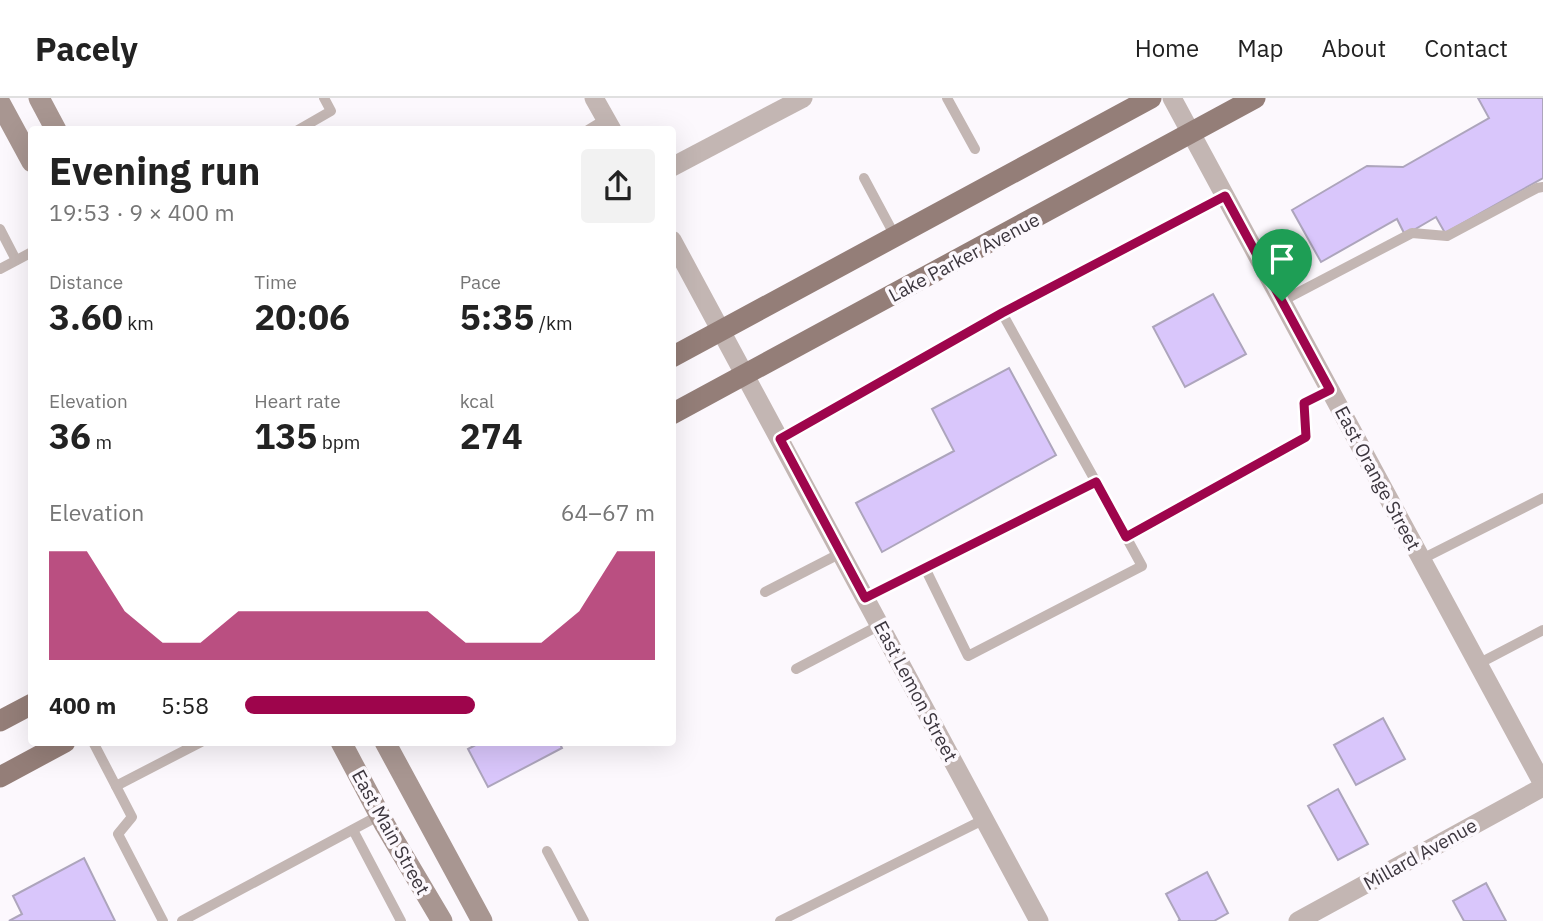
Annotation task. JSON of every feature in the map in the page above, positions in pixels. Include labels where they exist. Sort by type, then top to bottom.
[{"type":"main road","points":[[39,98],[54,126]]},
{"type":"main road","points":[[676,355],[1151,98]]},
{"type":"main road","name":"Lake Parker Avenue","points":[[676,412],[1255,98]]},
{"type":"main road","points":[[0,103],[28,155]]},
{"type":"main road","points":[[0,721],[28,706]]},
{"type":"main road","points":[[0,777],[58,746]]},
{"type":"main road","name":"East Main Street","points":[[343,746],[380,816],[442,921]]},
{"type":"main road","name":"East Main Street","points":[[387,746],[482,921]]},
{"type":"street","points":[[594,98],[609,124]]},
{"type":"street","points":[[676,165],[803,98]]},
{"type":"street","name":"East Orange Street","points":[[1172,98],[1541,777]]},
{"type":"street","name":"East Lemon Street","points":[[676,247],[1039,921]]},
{"type":"street","name":"Millard Avenue","points":[[1298,921],[1541,777]]},
{"type":"lane","points":[[305,126],[331,111],[324,98]]},
{"type":"lane","points":[[947,98],[975,149]]},
{"type":"lane","points":[[864,178],[896,236]]},
{"type":"lane","points":[[1282,301],[1412,233],[1447,236],[1543,187]]},
{"type":"lane","points":[[780,439],[1002,313],[1225,196]]},
{"type":"lane","points":[[0,229],[16,260]]},
{"type":"lane","points":[[0,268],[28,254]]},
{"type":"lane","points":[[925,568],[968,656],[1142,566],[1002,313]]},
{"type":"lane","points":[[1126,537],[1306,437],[1304,403],[1330,390]]},
{"type":"lane","points":[[865,598],[1096,482]]},
{"type":"lane","points":[[1422,559],[1543,498]]},
{"type":"lane","points":[[765,592],[841,553]]},
{"type":"lane","points":[[796,669],[880,625]]},
{"type":"lane","points":[[1478,664],[1543,630]]},
{"type":"lane","points":[[95,746],[132,817],[118,834],[163,921]]},
{"type":"lane","points":[[116,786],[193,746]]},
{"type":"lane","points":[[182,921],[380,816]]},
{"type":"lane","points":[[780,921],[985,819]]},
{"type":"lane","points":[[353,830],[401,921]]},
{"type":"lane","points":[[547,850],[584,921]]},
{"type":"building","points":[[1478,98],[1543,98],[1543,178],[1445,233],[1436,217],[1405,235],[1397,219],[1321,262],[1292,210],[1367,166],[1403,167],[1489,118]]},
{"type":"building","points":[[1213,294],[1246,354],[1185,387],[1153,327]]},
{"type":"building","points":[[1009,368],[1056,455],[882,552],[856,503],[954,451],[932,409]]},
{"type":"building","points":[[1383,718],[1405,759],[1356,785],[1334,745]]},
{"type":"building","points":[[474,746],[562,748],[488,787],[468,749]]},
{"type":"building","points":[[1338,789],[1368,844],[1338,860],[1308,806]]},
{"type":"building","points":[[84,858],[115,921],[9,921],[22,914],[13,896]]},
{"type":"building","points":[[1207,872],[1228,913],[1214,921],[1178,921],[1180,920],[1166,894]]},
{"type":"building","points":[[1486,883],[1506,921],[1464,921],[1453,901]]},
{"type":"route","points":[[1225,196],[1282,301],[1330,390],[1304,403],[1306,437],[1126,537],[1096,482],[865,598],[780,439],[1002,313],[1225,196]]}]
